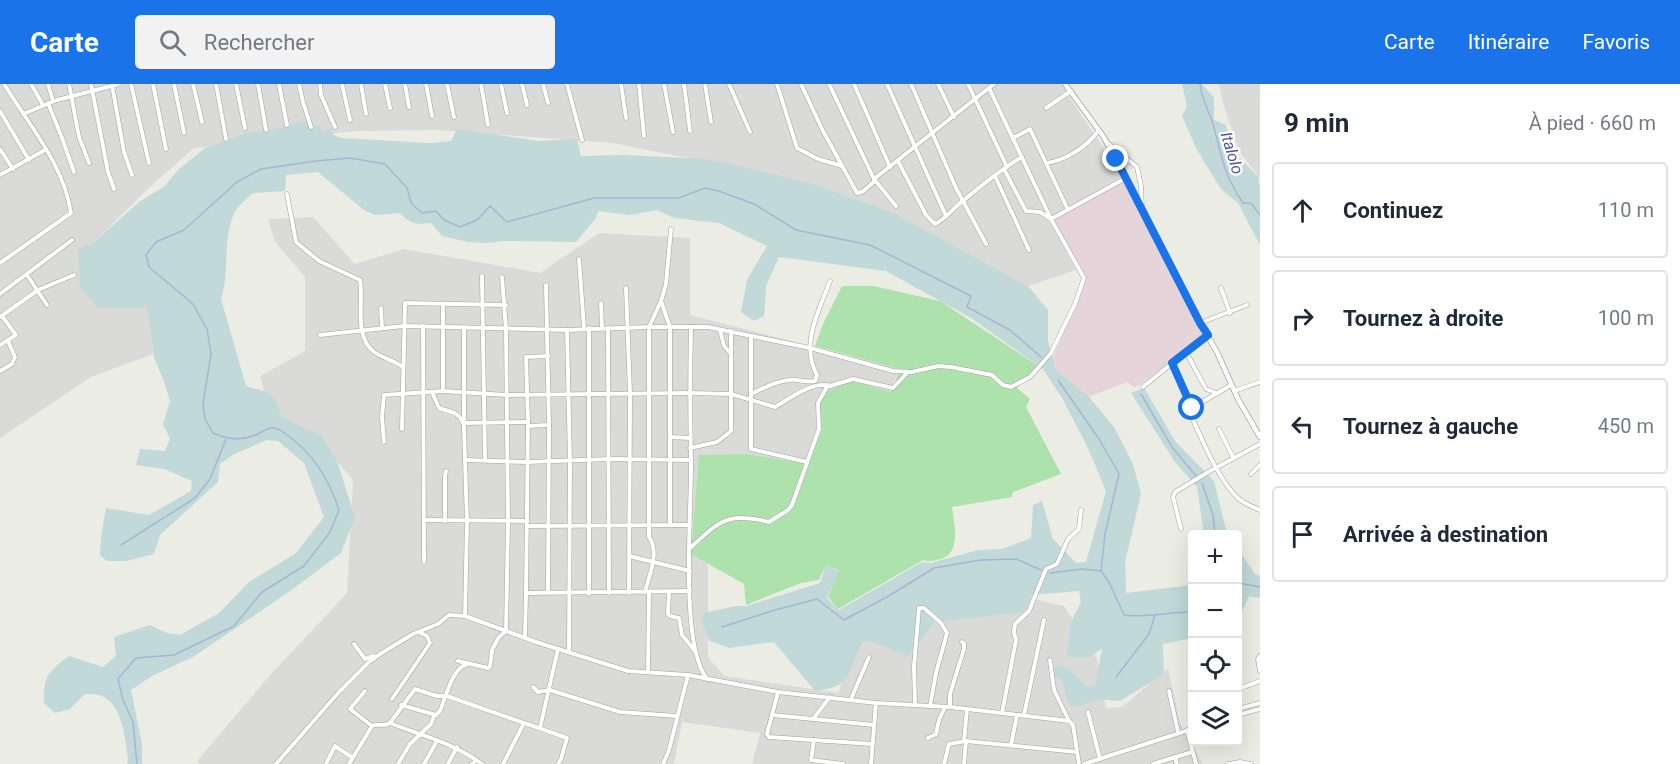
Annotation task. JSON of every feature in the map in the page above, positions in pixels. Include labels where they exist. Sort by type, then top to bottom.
[{"type":"street","points":[[0,263],[71,213],[65,186],[4,84]]},
{"type":"street","points":[[31,84],[45,104],[62,138],[74,172]]},
{"type":"street","points":[[48,84],[53,101]]},
{"type":"street","points":[[69,84],[79,137],[89,163]]},
{"type":"street","points":[[90,84],[106,163],[114,189]]},
{"type":"street","points":[[23,114],[72,95],[119,84]]},
{"type":"street","points":[[131,84],[149,163]]},
{"type":"street","points":[[153,84],[166,149]]},
{"type":"street","points":[[174,84],[184,133]]},
{"type":"street","points":[[193,84],[202,122]]},
{"type":"street","points":[[216,84],[226,139]]},
{"type":"street","points":[[236,84],[245,128]]},
{"type":"street","points":[[258,84],[266,130]]},
{"type":"street","points":[[279,84],[286,125]]},
{"type":"street","points":[[299,84],[311,127]]},
{"type":"street","points":[[320,84],[321,94],[334,127]]},
{"type":"street","points":[[342,84],[350,120]]},
{"type":"street","points":[[361,84],[366,114]]},
{"type":"street","points":[[385,84],[390,108]]},
{"type":"street","points":[[405,84],[409,107]]},
{"type":"street","points":[[426,84],[432,116]]},
{"type":"street","points":[[447,84],[454,117]]},
{"type":"street","points":[[480,84],[488,125]]},
{"type":"street","points":[[501,84],[507,113]]},
{"type":"street","points":[[522,84],[527,105]]},
{"type":"street","points":[[543,84],[548,103]]},
{"type":"street","points":[[567,84],[582,140]]},
{"type":"street","points":[[621,84],[626,118]]},
{"type":"street","points":[[639,84],[644,136]]},
{"type":"street","points":[[664,84],[673,132]]},
{"type":"street","points":[[684,84],[690,131]]},
{"type":"street","points":[[705,84],[711,122]]},
{"type":"street","points":[[729,84],[750,132]]},
{"type":"street","points":[[777,84],[797,148],[818,159],[842,166]]},
{"type":"street","points":[[801,84],[823,131],[857,193],[862,192],[994,84]]},
{"type":"street","points":[[829,84],[874,180],[896,206]]},
{"type":"street","points":[[854,84],[890,167]]},
{"type":"street","points":[[887,84],[946,216]]},
{"type":"street","points":[[911,84],[963,200],[986,244]]},
{"type":"street","points":[[938,84],[954,117]]},
{"type":"street","points":[[968,84],[1026,211],[1040,212],[1051,219]]},
{"type":"street","points":[[1065,84],[1107,143],[1217,352],[1234,391],[1260,436]]},
{"type":"street","points":[[112,85],[124,152],[132,175]]},
{"type":"street","points":[[320,335],[404,326],[567,330],[691,327],[731,331],[810,348],[893,371],[908,372],[938,366],[951,367],[992,375],[1003,385],[1011,387],[1033,374],[1053,351],[1075,304],[1083,278],[1051,219],[989,88]]},
{"type":"street","points":[[1046,108],[1071,91]]},
{"type":"street","points":[[0,111],[29,160]]},
{"type":"street","points":[[1013,138],[1030,129],[1068,210]]},
{"type":"street","points":[[1047,164],[1084,146],[1098,131]]},
{"type":"street","points":[[1107,143],[1137,167],[1142,210]]},
{"type":"street","points":[[0,148],[12,169]]},
{"type":"street","points":[[0,175],[45,150]]},
{"type":"street","points":[[898,161],[929,220],[937,223],[963,200],[1022,158]]},
{"type":"street","points":[[995,176],[1029,250]]},
{"type":"street","points":[[1051,219],[1126,178]]},
{"type":"street","points":[[286,194],[296,242],[319,261],[360,280],[361,330],[374,351],[403,367]]},
{"type":"street","points":[[648,672],[647,592],[654,544],[650,539],[649,327],[666,284],[671,229]]},
{"type":"street","points":[[0,294],[72,240]]},
{"type":"street","points":[[579,259],[586,328],[589,393],[589,594]]},
{"type":"street","points":[[27,275],[47,305]]},
{"type":"street","points":[[0,345],[16,335],[1,317],[38,290],[74,275]]},
{"type":"street","points":[[482,276],[485,460]]},
{"type":"street","points":[[458,661],[486,668],[490,666],[492,650],[499,637],[506,631],[508,521],[506,305],[502,277]]},
{"type":"street","points":[[751,394],[784,381],[814,381],[817,375],[811,365],[810,339],[830,281]]},
{"type":"street","points":[[546,285],[549,425],[548,592]]},
{"type":"street","points":[[626,288],[630,393],[629,593]]},
{"type":"street","points":[[1221,288],[1230,313]]},
{"type":"street","points":[[661,301],[670,327],[670,524]]},
{"type":"street","points":[[402,429],[405,303],[506,305]]},
{"type":"street","points":[[601,303],[602,328]]},
{"type":"street","points":[[443,304],[443,391]]},
{"type":"street","points":[[1200,323],[1247,305]]},
{"type":"street","points":[[381,308],[382,328]]},
{"type":"street","points":[[423,326],[424,562]]},
{"type":"street","points":[[464,327],[467,521],[465,616]]},
{"type":"street","points":[[691,327],[690,591],[693,641],[701,669],[707,679]]},
{"type":"street","points":[[608,328],[609,593]]},
{"type":"street","points":[[567,330],[570,461],[569,652]]},
{"type":"street","points":[[720,330],[724,346],[732,354]]},
{"type":"street","points":[[690,448],[717,442],[731,432],[731,331]]},
{"type":"street","points":[[1143,387],[1208,335]]},
{"type":"street","points":[[751,336],[752,449],[807,462]]},
{"type":"street","points":[[0,370],[12,364],[15,357],[8,341]]},
{"type":"street","points":[[1186,352],[1206,389],[1216,393]]},
{"type":"street","points":[[525,638],[528,424],[526,357],[548,356]]},
{"type":"street","points":[[1172,363],[1192,408],[1190,412],[1216,467],[1235,496],[1260,510]]},
{"type":"street","points":[[384,442],[383,395],[443,391],[506,395],[731,394],[775,407],[812,387],[830,386],[853,379],[893,388],[908,372]]},
{"type":"street","points":[[1234,391],[1260,382]]},
{"type":"street","points":[[690,548],[723,520],[742,517],[770,522],[788,510],[820,427],[818,403],[828,385]]},
{"type":"street","points":[[1192,408],[1231,385]]},
{"type":"street","points":[[432,392],[440,408],[458,415],[464,429]]},
{"type":"street","points":[[464,423],[549,425]]},
{"type":"street","points":[[1219,429],[1233,458]]},
{"type":"street","points":[[670,437],[690,438]]},
{"type":"street","points":[[1181,529],[1173,494],[1216,467],[1260,444]]},
{"type":"street","points":[[465,460],[527,462],[610,459],[691,460]]},
{"type":"street","points":[[1251,474],[1260,465]]},
{"type":"street","points":[[445,521],[444,479],[446,471]]},
{"type":"street","points":[[1002,713],[1016,640],[1015,624],[1029,610],[1046,569],[1057,564],[1068,539],[1078,532],[1081,510]]},
{"type":"street","points":[[424,520],[508,521],[568,526],[690,525]]},
{"type":"street","points":[[629,556],[690,571]]},
{"type":"street","points":[[669,591],[669,614],[679,618],[682,635],[695,651]]},
{"type":"street","points":[[526,593],[690,591]]},
{"type":"street","points":[[915,705],[914,666],[919,608],[924,608],[941,623],[947,633],[930,706]]},
{"type":"street","points":[[354,644],[366,660],[438,624],[449,615],[465,616],[622,669],[688,675],[778,692],[876,703],[948,707],[1069,721]]},
{"type":"street","points":[[1024,716],[1044,620]]},
{"type":"street","points":[[392,699],[430,643],[425,634],[418,632]]},
{"type":"street","points":[[928,738],[936,734],[940,718],[948,707],[963,642]]},
{"type":"street","points":[[540,728],[558,649]]},
{"type":"street","points":[[276,764],[339,692],[380,654]]},
{"type":"street","points":[[1260,656],[1258,659],[1260,671]]},
{"type":"street","points":[[852,699],[869,657]]},
{"type":"street","points":[[1050,660],[1054,690],[1073,725],[1079,764]]},
{"type":"street","points":[[398,764],[410,744],[430,725],[434,716],[440,711],[458,669],[464,665],[471,665]]},
{"type":"street","points":[[663,764],[669,750],[688,675]]},
{"type":"street","points":[[1242,688],[1260,681]]},
{"type":"street","points":[[533,687],[542,693],[550,690],[620,712],[677,716]]},
{"type":"street","points":[[350,764],[372,726],[390,723],[415,688],[437,696],[447,696],[567,738],[558,764]]},
{"type":"street","points":[[365,691],[350,709],[372,726]]},
{"type":"street","points":[[1169,691],[1178,732]]},
{"type":"street","points":[[778,692],[767,734],[769,737],[872,744]]},
{"type":"street","points":[[813,719],[830,697]]},
{"type":"street","points":[[871,764],[876,703]]},
{"type":"street","points":[[1242,708],[1260,703]]},
{"type":"street","points":[[401,705],[434,716]]},
{"type":"street","points":[[964,764],[967,709]]},
{"type":"street","points":[[1242,715],[1260,709]]},
{"type":"street","points":[[1088,712],[1100,759]]},
{"type":"street","points":[[771,715],[874,725]]},
{"type":"street","points":[[1011,745],[1017,715]]},
{"type":"street","points":[[390,723],[457,747],[482,764]]},
{"type":"street","points":[[503,764],[524,723]]},
{"type":"street","points":[[1084,764],[1186,730],[1196,764]]},
{"type":"street","points":[[814,740],[811,760],[843,764]]},
{"type":"street","points":[[424,764],[437,741]]},
{"type":"street","points":[[944,764],[948,744],[965,741],[1077,752]]},
{"type":"street","points":[[326,764],[335,746],[353,758]]},
{"type":"street","points":[[448,764],[457,747]]},
{"type":"street","points":[[1153,764],[1192,752]]},
{"type":"street","points":[[1175,757],[1177,764]]},
{"type":"street","points":[[472,764],[477,760]]},
{"type":"street","points":[[1228,764],[1240,762],[1251,764]]},
{"type":"shaded area","points":[[0,84],[1061,84],[1122,176],[1049,221],[1076,270],[1028,286],[892,212],[805,181],[612,143],[435,130],[356,131],[194,148],[152,185],[93,243],[147,308],[153,354],[91,377],[0,438]]},
{"type":"shaded area","points":[[1182,84],[1202,84],[1214,98],[1214,120],[1226,125],[1234,160],[1240,158],[1258,176],[1260,245],[1238,203],[1221,189],[1197,150],[1182,116],[1187,106]]},
{"type":"shaded area","points":[[1219,84],[1260,84],[1260,178],[1239,151]]},
{"type":"shaded area","points":[[307,121],[310,127],[319,125],[321,131],[331,128],[333,135],[341,138],[430,143],[451,141],[457,129],[538,141],[577,139],[581,156],[623,155],[707,159],[808,182],[892,212],[1028,286],[1048,310],[1048,341],[1056,370],[1089,397],[1114,427],[1133,464],[1141,494],[1125,562],[1126,593],[1188,585],[1188,639],[1163,644],[1164,674],[1120,701],[1099,699],[1074,708],[1068,702],[1062,680],[1054,676],[1053,669],[1060,666],[1068,669],[1085,686],[1095,685],[1102,649],[1089,657],[1067,657],[1071,622],[1081,602],[1079,591],[1032,595],[1024,612],[935,622],[908,656],[870,641],[862,641],[848,676],[837,686],[815,691],[774,642],[729,648],[710,641],[701,621],[704,613],[746,606],[820,583],[826,565],[839,572],[827,598],[839,610],[922,562],[931,563],[978,550],[1002,549],[1031,538],[1033,505],[1042,501],[1053,539],[1076,563],[1086,562],[1106,491],[1087,446],[1062,398],[1043,369],[971,318],[886,271],[779,257],[766,286],[764,316],[754,321],[741,312],[747,280],[767,246],[719,223],[674,218],[657,210],[630,215],[598,211],[596,218],[576,242],[468,242],[442,236],[431,223],[414,223],[400,213],[375,215],[364,210],[318,172],[286,175],[285,191],[253,193],[235,211],[228,234],[224,289],[221,299],[246,386],[270,393],[278,405],[281,417],[321,435],[337,461],[355,517],[341,553],[293,589],[193,657],[152,676],[131,690],[142,745],[142,764],[127,764],[124,732],[113,705],[99,695],[85,694],[70,709],[55,713],[44,703],[48,675],[69,656],[103,667],[116,656],[114,637],[150,625],[167,633],[180,635],[219,613],[249,582],[296,553],[324,517],[304,463],[278,441],[267,440],[234,454],[220,464],[218,482],[160,535],[154,554],[126,561],[107,561],[100,555],[106,508],[149,515],[191,491],[192,481],[164,469],[136,465],[140,449],[165,451],[170,439],[163,424],[170,401],[154,358],[147,308],[98,308],[80,287],[78,249],[93,243],[139,202],[165,186],[177,171],[205,148],[247,133]]},
{"type":"shaded area","points":[[1119,182],[1126,184],[1204,337],[1135,388],[1127,382],[1089,397],[1056,370],[1052,360],[1086,281],[1053,220]]},
{"type":"shaded area","points":[[313,217],[355,264],[404,249],[540,273],[599,233],[690,238],[690,315],[899,369],[890,392],[819,406],[822,428],[809,464],[747,454],[699,455],[700,527],[708,567],[708,657],[724,676],[839,693],[854,621],[947,579],[1064,606],[1097,658],[1106,708],[1122,707],[1168,668],[1180,723],[1188,737],[1188,746],[1193,746],[1203,764],[752,764],[760,733],[682,722],[674,764],[200,764],[197,761],[272,673],[347,593],[353,480],[323,445],[268,408],[260,376],[305,351],[305,277],[275,242],[268,219]]},
{"type":"shaded area","points":[[1144,388],[1175,441],[1214,481],[1226,530],[1203,530],[1197,487],[1175,462],[1131,393]]},
{"type":"shaded area","points":[[1242,555],[1255,574],[1260,576],[1260,598],[1249,596],[1242,611]]},
{"type":"green space","points":[[842,286],[873,286],[940,301],[1037,365],[1017,388],[1030,399],[1026,407],[1061,474],[1013,492],[1012,497],[952,507],[955,536],[952,550],[948,555],[934,561],[923,560],[838,609],[828,597],[839,571],[826,565],[819,580],[801,583],[746,605],[744,584],[691,554],[699,455],[747,454],[809,464],[822,428],[819,406],[826,392],[852,381],[890,392],[899,369],[815,346]]},
{"type":"waterway","name":"Italolo","points":[[1200,84],[1231,183],[1243,203],[1251,203],[1260,215]]},
{"type":"waterway","points":[[137,764],[133,722],[123,700],[118,679],[136,658],[174,655],[234,626],[262,592],[304,566],[330,532],[339,510],[330,488],[312,458],[281,431],[270,428],[248,438],[238,439],[213,433],[205,419],[203,404],[211,354],[207,329],[193,304],[149,267],[146,255],[156,242],[184,230],[237,182],[261,169],[350,158],[385,164],[407,188],[411,203],[422,213],[436,211],[444,220],[460,227],[477,220],[490,206],[507,222],[594,198],[678,198],[705,188],[719,191],[754,204],[796,230],[870,245],[971,296],[967,307],[1010,330],[1041,357]]},
{"type":"waterway","points":[[1058,380],[1099,439],[1119,474],[1105,534],[1101,571]]},
{"type":"waterway","points":[[1141,394],[1172,447],[1196,476]]},
{"type":"waterway","points":[[121,545],[195,498],[210,479],[226,439]]},
{"type":"waterway","points":[[1202,483],[1213,515],[1215,530]]},
{"type":"waterway","points":[[722,627],[817,599],[844,620],[934,568],[981,560],[1016,559],[1041,570]]},
{"type":"waterway","points":[[1050,573],[1081,569],[1101,571],[1109,582],[1124,615],[1188,612]]},
{"type":"waterway","points":[[1242,584],[1260,587]]},
{"type":"waterway","points":[[1116,677],[1149,634],[1155,615]]},
{"type":"route","points":[[1116,159],[1208,335],[1172,363],[1192,408]]}]
